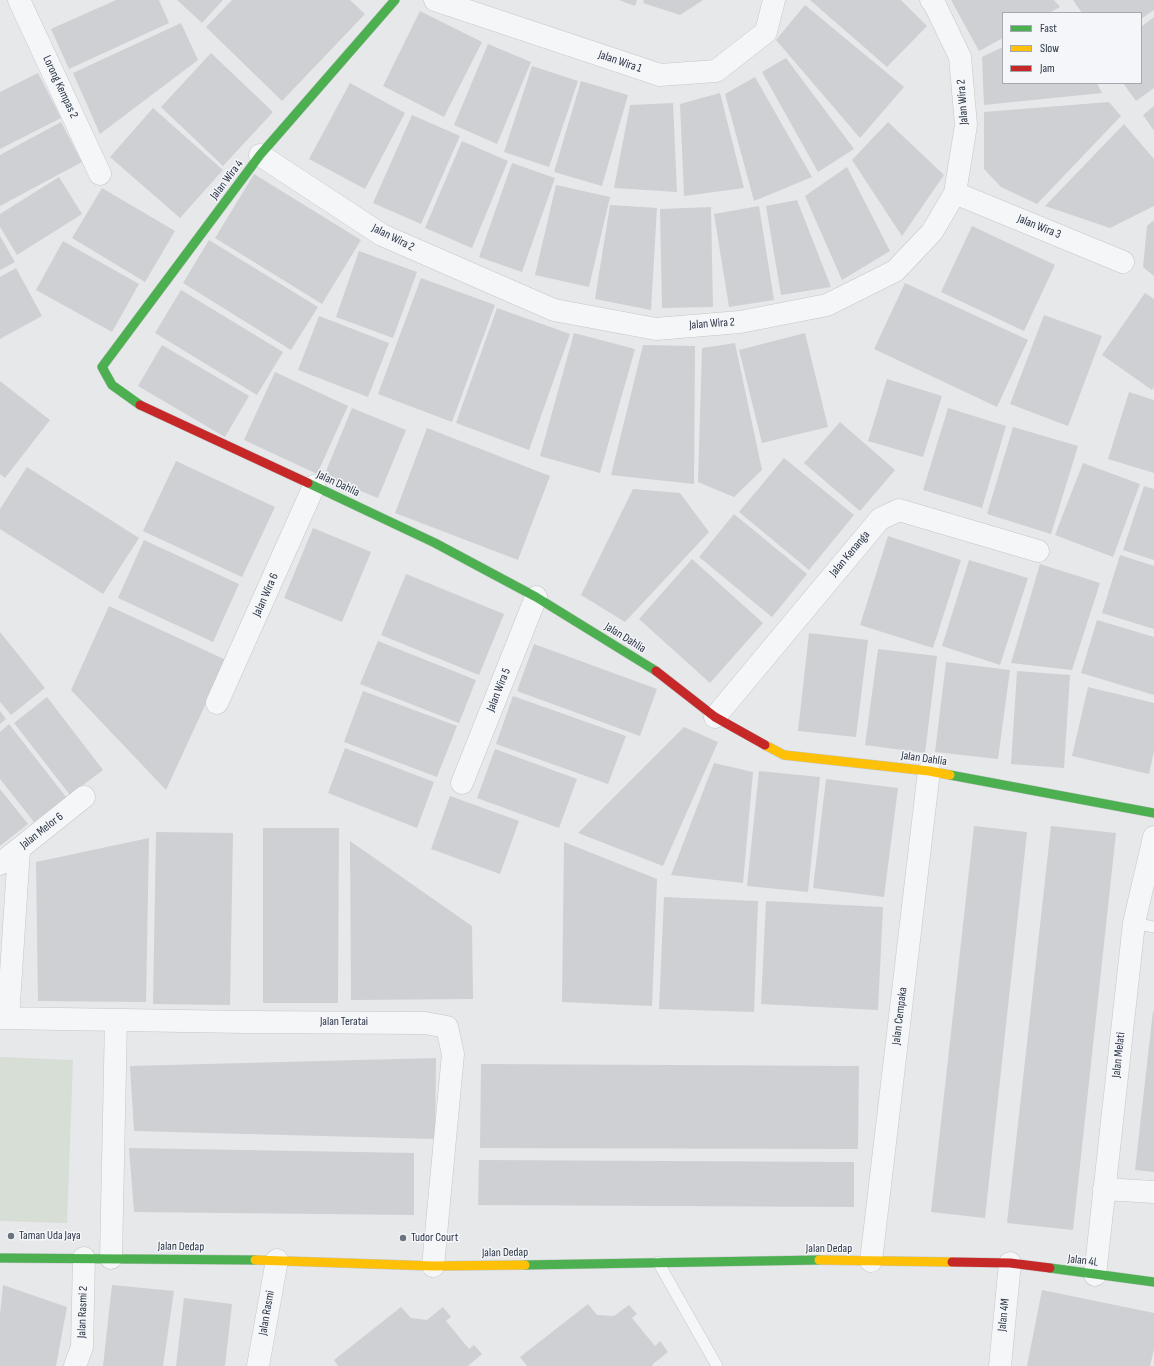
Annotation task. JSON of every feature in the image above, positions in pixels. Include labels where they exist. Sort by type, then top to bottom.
[{"type":"street","name":"Lorong Kempas 2","points":[[20,0],[100,174]]},
{"type":"street","name":"Jalan Wira 4","points":[[112,385],[102,367],[260,155],[395,0]]},
{"type":"street","name":"Jalan Wira 1","points":[[435,0],[660,76],[716,72],[766,32],[774,0]]},
{"type":"street","name":"Jalan Wira 2","points":[[260,155],[382,235],[554,310],[656,329],[740,322],[827,305],[895,271],[932,232],[955,193],[966,125],[960,57],[935,5],[931,0]]},
{"type":"street","name":"Jalan Wira 3","points":[[955,193],[1124,262]]},
{"type":"street","name":"Jalan Dahlia","points":[[112,385],[142,406],[436,543],[536,597],[656,671],[715,717],[784,755],[928,771],[1154,813]]},
{"type":"street","name":"Jalan Wira 6","points":[[217,703],[314,486]]},
{"type":"street","name":"Jalan Kenanga","points":[[715,717],[880,519],[899,510],[1038,551]]},
{"type":"street","name":"Jalan Wira 5","points":[[462,783],[536,597]]},
{"type":"street","name":"Jalan Cempaka","points":[[871,1261],[928,771]]},
{"type":"street","name":"Jalan Melor 6","points":[[0,864],[84,797]]},
{"type":"street","name":"Jalan Melati","points":[[1095,1274],[1104,1189],[1144,925],[1154,837]]},
{"type":"street","points":[[4,1018],[19,850]]},
{"type":"street","name":"Jalan Teratai","points":[[4,1018],[425,1022],[447,1027],[453,1054],[433,1266]]},
{"type":"street","points":[[111,1258],[116,1020]]},
{"type":"street","points":[[1104,1189],[1154,1192]]},
{"type":"street","name":"Jalan Dedap","points":[[0,1258],[277,1260],[433,1266],[805,1260],[1010,1263]]},
{"type":"street","name":"Jalan Rasmi 2","points":[[75,1366],[82,1346],[84,1258]]},
{"type":"street","name":"Jalan Rasmi","points":[[258,1366],[277,1260]]},
{"type":"street","name":"Jalan 4L","points":[[1010,1263],[1154,1282]]},
{"type":"street","name":"Jalan 4M","points":[[1000,1366],[1010,1263]]},
{"type":"lane","points":[[658,1262],[717,1366]]},
{"type":"shaded area","points":[[0,1057],[73,1060],[67,1223],[0,1221]]},
{"type":"building","points":[[116,0],[159,0],[169,23],[69,69],[51,29]]},
{"type":"building","points":[[177,0],[223,0],[202,23]]},
{"type":"building","points":[[232,0],[350,0],[365,14],[282,101],[206,27]]},
{"type":"building","points":[[619,0],[637,0],[635,6]]},
{"type":"building","points":[[644,0],[703,0],[680,15],[643,3]]},
{"type":"building","points":[[810,0],[901,0],[927,26],[887,67]]},
{"type":"building","points":[[951,0],[1054,0],[1060,7],[1051,12],[1002,12],[1002,39],[979,51]]},
{"type":"building","points":[[1073,0],[1154,0],[1154,10],[1142,18],[1142,12],[1081,12]]},
{"type":"building","points":[[805,5],[904,87],[860,138],[776,40]]},
{"type":"building","points":[[420,11],[482,42],[444,117],[383,86]]},
{"type":"building","points":[[1154,17],[1154,88],[1136,101],[1124,84],[1142,84],[1142,26]]},
{"type":"building","points":[[181,23],[198,60],[100,134],[73,73]]},
{"type":"building","points":[[488,44],[531,62],[497,144],[454,125]]},
{"type":"building","points":[[1002,47],[1002,84],[1098,84],[1102,93],[984,105],[982,57]]},
{"type":"building","points":[[211,53],[273,112],[223,166],[161,107]]},
{"type":"building","points":[[786,58],[854,149],[818,172],[762,72]]},
{"type":"building","points":[[532,66],[578,81],[549,167],[504,152]]},
{"type":"building","points":[[38,73],[61,118],[0,149],[0,92]]},
{"type":"building","points":[[755,77],[812,177],[754,201],[725,94]]},
{"type":"building","points":[[581,81],[628,95],[602,186],[554,172]]},
{"type":"building","points":[[350,83],[405,113],[365,189],[309,159]]},
{"type":"building","points":[[720,93],[744,188],[684,196],[680,104]]},
{"type":"building","points":[[1109,102],[1121,116],[1037,204],[1001,187],[984,169],[984,112]]},
{"type":"building","points":[[673,103],[677,192],[614,188],[630,105]]},
{"type":"building","points":[[1154,106],[1154,131],[1143,115]]},
{"type":"building","points":[[153,108],[223,170],[180,218],[110,157]]},
{"type":"building","points":[[412,115],[460,136],[421,224],[373,203]]},
{"type":"building","points":[[61,122],[82,162],[0,206],[0,155]]},
{"type":"building","points":[[888,122],[944,175],[902,236],[852,160]]},
{"type":"building","points":[[1124,124],[1154,159],[1154,206],[1110,228],[1045,206]]},
{"type":"building","points":[[462,141],[508,161],[472,248],[425,228]]},
{"type":"building","points":[[512,163],[555,178],[522,272],[479,257]]},
{"type":"building","points":[[847,167],[890,251],[842,280],[805,196]]},
{"type":"building","points":[[254,174],[361,240],[322,304],[215,238]]},
{"type":"building","points":[[59,177],[82,214],[17,255],[0,227],[0,214]]},
{"type":"building","points":[[556,185],[610,197],[589,287],[535,275]]},
{"type":"building","points":[[102,188],[175,231],[145,282],[72,238]]},
{"type":"building","points":[[797,200],[831,287],[781,295],[766,206]]},
{"type":"building","points":[[610,205],[657,208],[651,310],[595,299]]},
{"type":"building","points":[[759,206],[774,300],[729,307],[714,214]]},
{"type":"building","points":[[711,207],[713,307],[662,308],[660,209]]},
{"type":"building","points":[[1154,220],[1154,276],[1143,267],[1147,226]]},
{"type":"building","points":[[972,226],[1055,265],[1024,331],[941,292]]},
{"type":"building","points":[[0,236],[15,262],[0,270]]},
{"type":"building","points":[[209,240],[318,307],[291,350],[183,283]]},
{"type":"building","points":[[63,241],[139,284],[112,332],[36,290]]},
{"type":"building","points":[[359,251],[417,272],[393,338],[336,317]]},
{"type":"building","points":[[16,268],[42,316],[0,339],[0,277]]},
{"type":"building","points":[[421,278],[495,305],[452,422],[378,394]]},
{"type":"building","points":[[905,283],[1028,340],[997,407],[874,349]]},
{"type":"building","points":[[181,290],[283,352],[257,395],[155,333]]},
{"type":"building","points":[[1145,293],[1154,299],[1154,387],[1152,390],[1102,355]]},
{"type":"building","points":[[497,308],[570,334],[529,450],[456,423]]},
{"type":"building","points":[[1044,315],[1102,336],[1068,426],[1010,404]]},
{"type":"building","points":[[319,316],[389,343],[368,397],[298,370]]},
{"type":"building","points":[[574,333],[635,349],[600,473],[540,456]]},
{"type":"building","points":[[805,333],[828,427],[762,443],[739,350]]},
{"type":"building","points":[[735,343],[762,470],[734,497],[698,482],[702,348]]},
{"type":"building","points":[[162,345],[249,396],[225,437],[138,386]]},
{"type":"building","points":[[643,345],[695,346],[694,484],[611,475]]},
{"type":"building","points":[[275,372],[348,406],[317,474],[244,440]]},
{"type":"building","points":[[887,379],[942,396],[923,457],[868,441]]},
{"type":"building","points":[[0,381],[50,420],[5,478],[0,474]]},
{"type":"building","points":[[1129,392],[1154,400],[1154,473],[1108,459]]},
{"type":"building","points":[[352,408],[406,430],[378,498],[324,476]]},
{"type":"building","points":[[948,408],[1006,426],[982,508],[923,490]]},
{"type":"building","points":[[840,422],[895,470],[860,511],[804,463]]},
{"type":"building","points":[[1013,427],[1078,446],[1051,534],[987,514]]},
{"type":"building","points":[[427,428],[550,476],[518,560],[395,513]]},
{"type":"building","points":[[784,458],[854,515],[809,570],[739,512]]},
{"type":"building","points":[[176,461],[275,507],[242,577],[143,531]]},
{"type":"building","points":[[1083,463],[1140,484],[1113,557],[1055,535]]},
{"type":"building","points":[[27,467],[139,538],[103,594],[0,529],[0,509]]},
{"type":"building","points":[[1144,486],[1154,489],[1154,560],[1123,550]]},
{"type":"building","points":[[633,489],[680,493],[709,532],[625,622],[581,595]]},
{"type":"building","points":[[734,514],[807,574],[772,617],[699,557]]},
{"type":"building","points":[[313,528],[371,552],[342,622],[284,598]]},
{"type":"building","points":[[888,536],[961,560],[933,648],[860,625]]},
{"type":"building","points":[[144,540],[239,584],[213,642],[118,598]]},
{"type":"building","points":[[1120,555],[1154,566],[1154,629],[1102,613]]},
{"type":"building","points":[[692,559],[763,623],[710,683],[639,619]]},
{"type":"building","points":[[969,560],[1028,578],[1000,665],[942,646]]},
{"type":"building","points":[[1040,564],[1100,583],[1072,670],[1011,663]]},
{"type":"building","points":[[406,574],[504,614],[479,675],[381,635]]},
{"type":"building","points":[[109,606],[226,660],[166,790],[71,690]]},
{"type":"building","points":[[1097,620],[1154,637],[1154,695],[1081,673]]},
{"type":"building","points":[[0,632],[45,688],[11,715],[0,702]]},
{"type":"building","points":[[809,633],[868,640],[856,737],[798,731]]},
{"type":"building","points":[[378,641],[476,680],[459,723],[360,684]]},
{"type":"building","points":[[534,644],[657,689],[640,736],[517,691]]},
{"type":"building","points":[[878,649],[937,656],[925,753],[865,745]]},
{"type":"building","points":[[946,662],[1010,670],[998,759],[935,752]]},
{"type":"building","points":[[1017,671],[1070,675],[1064,768],[1011,764]]},
{"type":"building","points":[[1088,687],[1154,703],[1154,751],[1149,774],[1072,756]]},
{"type":"building","points":[[363,691],[457,726],[437,777],[344,742]]},
{"type":"building","points":[[513,696],[626,736],[608,784],[496,744]]},
{"type":"building","points":[[47,697],[103,770],[70,795],[14,723]]},
{"type":"building","points":[[0,711],[6,719],[0,724]]},
{"type":"building","points":[[9,724],[66,797],[34,822],[0,779],[0,732]]},
{"type":"building","points":[[684,727],[718,742],[663,866],[578,833]]},
{"type":"building","points":[[345,748],[434,782],[417,828],[328,793]]},
{"type":"building","points":[[495,749],[577,779],[559,828],[477,798]]},
{"type":"building","points":[[714,763],[753,772],[743,883],[671,875]]},
{"type":"building","points":[[759,771],[820,777],[808,892],[747,886]]},
{"type":"building","points":[[826,779],[898,788],[884,897],[813,888]]},
{"type":"building","points":[[0,789],[28,824],[0,846]]},
{"type":"building","points":[[450,796],[519,821],[500,874],[431,849]]},
{"type":"building","points":[[974,826],[1027,832],[985,1218],[931,1212]]},
{"type":"building","points":[[1051,826],[1116,833],[1073,1230],[1007,1223]]},
{"type":"building","points":[[263,828],[339,828],[338,1003],[263,1003]]},
{"type":"building","points":[[156,832],[233,833],[230,1005],[153,1004]]},
{"type":"building","points":[[149,838],[146,1002],[38,1001],[36,862]]},
{"type":"building","points":[[350,841],[472,926],[473,999],[351,1000]]},
{"type":"building","points":[[564,842],[657,879],[652,1006],[562,1002]]},
{"type":"building","points":[[664,897],[758,901],[754,1012],[659,1009]]},
{"type":"building","points":[[766,901],[883,907],[878,1010],[761,1004]]},
{"type":"building","points":[[1154,1011],[1154,1172],[1135,1170]]},
{"type":"building","points":[[436,1058],[435,1139],[134,1131],[130,1066]]},
{"type":"building","points":[[481,1064],[859,1066],[858,1149],[480,1148]]},
{"type":"building","points":[[129,1148],[414,1153],[414,1215],[134,1212]]},
{"type":"building","points":[[479,1160],[854,1162],[854,1207],[478,1205]]},
{"type":"building","points":[[3,1285],[67,1307],[56,1366],[0,1366],[0,1315]]},
{"type":"building","points":[[112,1285],[174,1291],[163,1366],[103,1366]]},
{"type":"building","points":[[1042,1290],[1154,1313],[1154,1349],[1150,1366],[1027,1366]]},
{"type":"building","points":[[184,1298],[232,1304],[225,1366],[176,1366]]},
{"type":"building","points":[[588,1304],[597,1315],[614,1316],[629,1305],[637,1314],[632,1318],[655,1346],[660,1341],[668,1352],[652,1366],[527,1366],[520,1357]]},
{"type":"building","points":[[401,1307],[411,1318],[427,1320],[443,1307],[451,1317],[446,1321],[469,1349],[474,1345],[482,1354],[468,1366],[338,1366],[334,1360]]},
{"type":"traffic: fast","points":[[140,405],[112,385],[102,367],[260,155],[395,0]]},
{"type":"traffic: fast","points":[[308,483],[435,543],[536,597],[656,671]]},
{"type":"traffic: fast","points":[[950,775],[1154,813]]},
{"type":"traffic: fast","points":[[0,1258],[255,1260]]},
{"type":"traffic: fast","points":[[525,1265],[819,1260]]},
{"type":"traffic: fast","points":[[1050,1268],[1154,1282]]},
{"type":"traffic: slow","points":[[765,745],[784,755],[929,771],[950,775]]},
{"type":"traffic: slow","points":[[255,1260],[433,1266],[525,1265]]},
{"type":"traffic: slow","points":[[819,1260],[952,1262]]},
{"type":"traffic: jam","points":[[140,405],[308,483]]},
{"type":"traffic: jam","points":[[656,671],[715,717],[765,745]]},
{"type":"traffic: jam","points":[[952,1262],[1010,1263],[1050,1268]]},
{"type":"place","name":"Taman Uda Jaya","points":[[11,1236]]},
{"type":"place","name":"Tudor Court","points":[[403,1238]]}]
